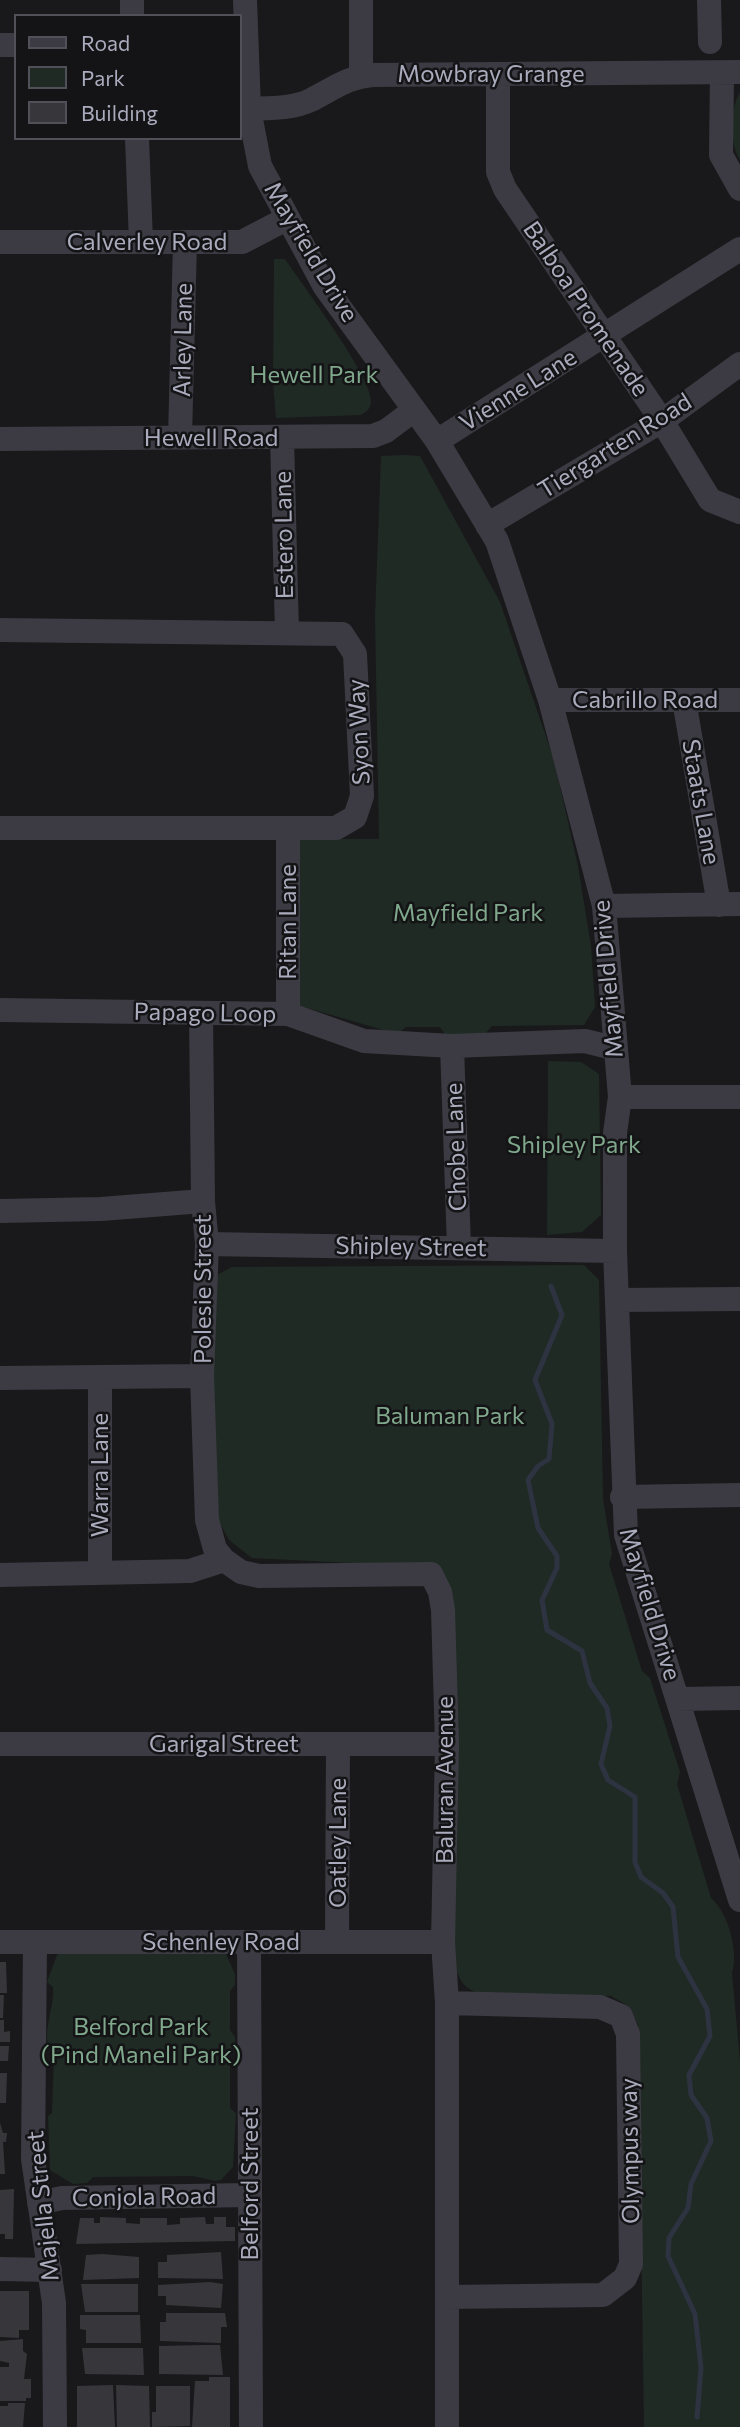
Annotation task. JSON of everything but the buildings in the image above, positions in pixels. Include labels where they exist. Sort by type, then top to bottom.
[{"type":"street","name":"Mayfield Drive","points":[[245,0],[242,44],[249,109],[260,166],[325,287],[438,441],[497,541],[550,700],[604,906],[613,1048],[620,1097],[615,1133],[615,1251],[622,1497],[626,1535],[740,1900]]},
{"type":"street","points":[[361,0],[361,76]]},
{"type":"street","points":[[709,0],[710,42]]},
{"type":"street","points":[[731,72],[721,155],[740,189]]},
{"type":"street","name":"Mowbray Grange","points":[[249,109],[299,104],[347,79],[361,76],[731,72]]},
{"type":"street","name":"Balboa Promenade","points":[[498,75],[498,172],[505,189],[662,421],[710,500],[740,512]]},
{"type":"street","points":[[136,140],[141,242]]},
{"type":"street","name":"Calverley Road","points":[[0,242],[242,243],[288,218]]},
{"type":"street","name":"Arley Lane","points":[[180,438],[185,243]]},
{"type":"street","name":"Vienne Lane","points":[[438,441],[740,249]]},
{"type":"street","name":"Tiergarten Road","points":[[487,525],[662,421],[740,364]]},
{"type":"street","name":"Hewell Road","points":[[0,439],[373,436],[386,431],[414,410]]},
{"type":"street","name":"Estero Lane","points":[[282,437],[287,633]]},
{"type":"street","name":"Syon Way","points":[[0,630],[342,634],[355,653],[362,796],[355,817],[337,828],[0,828]]},
{"type":"street","name":"Cabrillo Road","points":[[550,700],[740,700]]},
{"type":"street","name":"Staats Lane","points":[[684,700],[729,904]]},
{"type":"street","name":"Ritan Lane","points":[[288,829],[288,1014]]},
{"type":"street","points":[[604,906],[729,904]]},
{"type":"street","name":"Papago Loop","points":[[0,1010],[288,1014],[364,1041],[452,1046],[585,1041],[613,1048]]},
{"type":"street","name":"Polesie Street","points":[[201,1013],[206,1244],[202,1376],[207,1520],[215,1549],[224,1560]]},
{"type":"street","name":"Chobe Lane","points":[[452,1046],[460,1247]]},
{"type":"street","points":[[620,1097],[740,1097]]},
{"type":"street","points":[[0,1211],[101,1209],[203,1201]]},
{"type":"street","name":"Shipley Street","points":[[206,1244],[615,1251]]},
{"type":"street","points":[[618,1300],[740,1299]]},
{"type":"street","points":[[0,1378],[202,1376]]},
{"type":"street","name":"Warra Lane","points":[[100,1377],[100,1573]]},
{"type":"street","points":[[622,1497],[740,1495]]},
{"type":"street","points":[[0,1575],[190,1571],[224,1560]]},
{"type":"street","name":"Baluran Avenue","points":[[224,1560],[241,1572],[259,1576],[432,1574],[440,1592],[443,1609],[447,1744],[443,1942],[447,2003],[447,2427]]},
{"type":"street","points":[[678,1699],[740,1698]]},
{"type":"street","name":"Garigal Street","points":[[0,1744],[447,1744]]},
{"type":"street","name":"Oatley Lane","points":[[337,1941],[338,1744]]},
{"type":"street","name":"Schenley Road","points":[[0,1942],[443,1942]]},
{"type":"street","name":"Majella Street","points":[[35,1942],[33,2159],[54,2304],[55,2427]]},
{"type":"street","name":"Belford Street","points":[[249,1942],[251,2427]]},
{"type":"street","name":"Olympus way","points":[[447,2003],[600,2007],[621,2016],[628,2034],[631,2264],[625,2278],[603,2295],[447,2297]]},
{"type":"street","name":"Conjola Road","points":[[39,2203],[62,2198],[250,2195]]},
{"type":"street","points":[[0,2269],[50,2270]]},
{"type":"green space","points":[[740,92],[740,160],[734,145],[732,126],[734,107]]},
{"type":"green space","name":"Hewell Park","points":[[274,259],[285,259],[336,332],[362,375],[371,403],[368,410],[361,415],[276,418],[273,382]]},
{"type":"green space","name":"Mayfield Park","points":[[381,456],[420,456],[500,602],[554,760],[578,866],[591,946],[595,1007],[584,1025],[492,1026],[485,1034],[445,1034],[440,1027],[406,1027],[397,1034],[297,1005],[297,839],[379,839],[375,616]]},
{"type":"green space","name":"Shipley Park","points":[[548,1061],[581,1062],[599,1074],[601,1215],[582,1232],[547,1235]]},
{"type":"green space","name":"Baluman Park","points":[[584,1265],[599,1280],[603,1498],[612,1554],[609,1564],[642,1671],[650,1678],[680,1772],[677,1784],[711,1898],[727,1922],[733,1944],[732,1973],[740,2061],[740,2427],[644,2427],[638,2024],[625,2004],[611,1996],[481,1994],[467,1987],[457,1972],[433,1567],[252,1558],[229,1540],[218,1520],[209,1279],[232,1267]]},
{"type":"green space","name":"Belford Park (Pind Maneli Park)","points":[[217,1950],[226,1954],[235,1974],[235,1985],[230,1991],[230,2030],[235,2037],[235,2049],[230,2056],[230,2108],[236,2113],[233,2167],[221,2180],[215,2181],[193,2176],[93,2177],[87,2183],[73,2184],[50,2170],[48,2116],[52,2113],[54,2058],[49,2050],[47,2032],[53,1987],[47,1982],[57,1955],[68,1951]]},
{"type":"waterway","points":[[551,1286],[562,1315],[535,1380],[552,1424],[549,1459],[538,1466],[528,1480],[538,1528],[557,1556],[557,1568],[542,1600],[547,1630],[582,1651],[590,1683],[607,1708],[610,1726],[601,1764],[608,1780],[635,1797],[635,1862],[641,1877],[663,1893],[673,1907],[678,1957],[707,2009],[710,2036],[689,2075],[691,2095],[707,2118],[711,2141],[691,2184],[688,2208],[669,2238],[668,2256],[695,2314],[701,2368],[697,2417]]}]
